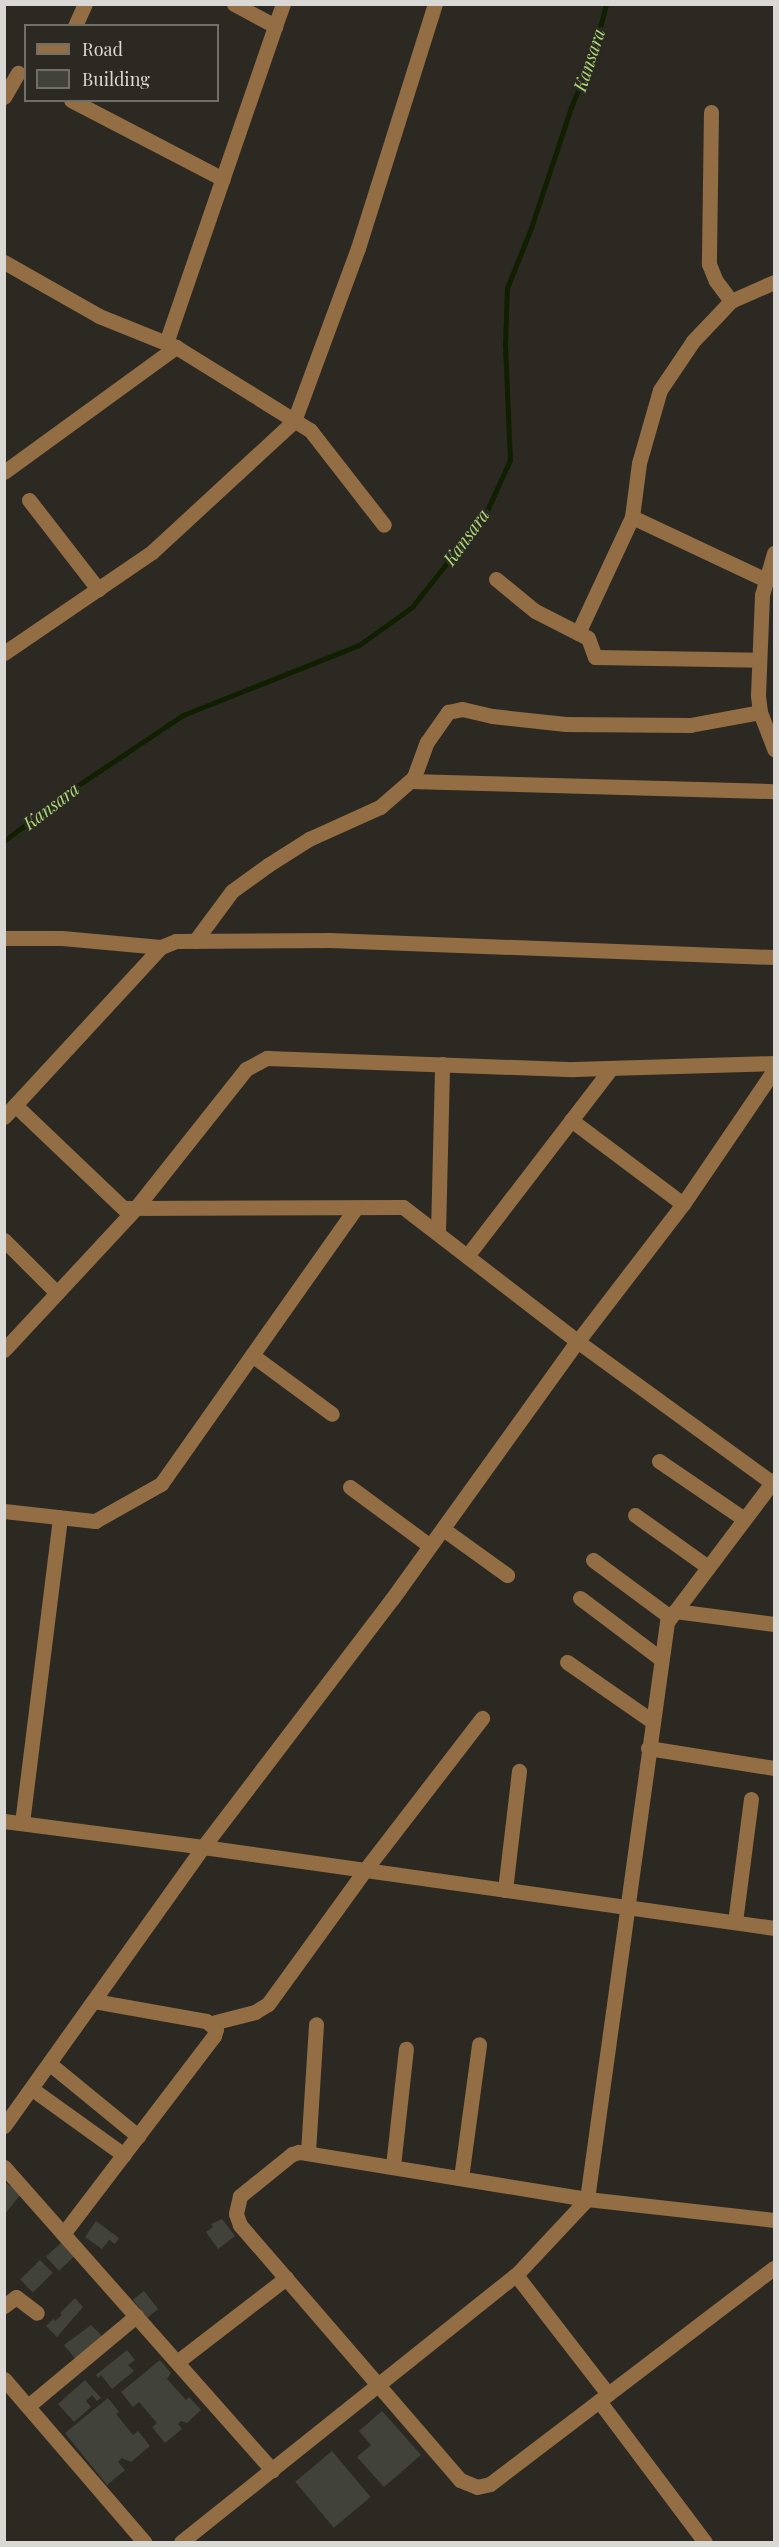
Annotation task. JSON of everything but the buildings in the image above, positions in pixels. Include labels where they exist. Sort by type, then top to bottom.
[{"type":"street","points":[[76,24],[86,4]]},
{"type":"street","points":[[234,4],[275,26]]},
{"type":"street","points":[[8,465],[171,345],[223,179],[283,4]]},
{"type":"street","points":[[4,652],[152,552],[294,421],[358,248],[435,4]]},
{"type":"street","points":[[4,97],[16,72]]},
{"type":"street","points":[[75,102],[223,179]]},
{"type":"street","points":[[711,112],[709,264],[716,281],[731,301]]},
{"type":"street","points":[[4,262],[99,316],[171,345],[310,430],[384,525]]},
{"type":"street","points":[[578,633],[632,517],[639,463],[660,390],[693,340],[731,301],[774,282],[774,268]]},
{"type":"street","points":[[29,500],[98,589]]},
{"type":"street","points":[[632,517],[766,580]]},
{"type":"street","points":[[774,553],[762,595],[759,660],[760,712],[774,749]]},
{"type":"street","points":[[496,579],[535,611],[588,638],[595,657],[759,660]]},
{"type":"street","points":[[195,941],[232,891],[309,839],[381,807],[410,781],[414,777],[427,742],[448,712],[462,710],[492,716],[566,724],[690,725],[760,712]]},
{"type":"street","points":[[410,781],[774,791]]},
{"type":"street","points":[[4,938],[62,938],[161,947]]},
{"type":"street","points":[[4,1117],[161,947],[176,941],[330,940],[774,957]]},
{"type":"street","points":[[4,1350],[135,1209],[246,1069],[255,1063],[279,1057],[611,1068],[774,1063]]},
{"type":"street","points":[[438,1233],[442,1064]]},
{"type":"street","points":[[467,1256],[611,1068]]},
{"type":"street","points":[[4,2126],[203,1846],[443,1529],[578,1341],[683,1204],[774,1070]]},
{"type":"street","points":[[15,1105],[123,1208],[404,1207],[578,1341],[774,1482],[667,1622],[587,2199],[516,2275],[181,2542]]},
{"type":"street","points":[[571,1120],[683,1204]]},
{"type":"street","points":[[4,1512],[95,1521],[161,1484],[356,1208]]},
{"type":"street","points":[[4,1240],[57,1293]]},
{"type":"street","points":[[252,1355],[332,1414]]},
{"type":"street","points":[[659,1461],[744,1519]]},
{"type":"street","points":[[350,1487],[430,1546]]},
{"type":"street","points":[[635,1515],[708,1567]]},
{"type":"street","points":[[22,1824],[60,1518]]},
{"type":"street","points":[[443,1529],[507,1575]]},
{"type":"street","points":[[592,1560],[673,1614],[774,1624]]},
{"type":"street","points":[[580,1598],[661,1659]]},
{"type":"street","points":[[567,1662],[652,1721]]},
{"type":"street","points":[[94,2001],[212,2023],[255,2012],[268,2004],[365,1869],[482,1718]]},
{"type":"street","points":[[648,1748],[774,1768]]},
{"type":"street","points":[[505,1890],[519,1771]]},
{"type":"street","points":[[735,1922],[751,1799]]},
{"type":"street","points":[[4,1821],[203,1846],[774,1928]]},
{"type":"street","points":[[63,2234],[214,2037],[216,2029],[212,2023]]},
{"type":"street","points":[[308,2152],[316,2024]]},
{"type":"street","points":[[461,2178],[479,2044]]},
{"type":"street","points":[[393,2166],[406,2049]]},
{"type":"street","points":[[50,2064],[138,2136]]},
{"type":"street","points":[[32,2089],[124,2155]]},
{"type":"street","points":[[774,2220],[587,2199],[308,2152],[292,2154],[240,2196],[236,2204],[236,2214],[240,2224],[460,2480],[477,2487],[490,2484],[774,2268]]},
{"type":"street","points":[[4,2167],[272,2470]]},
{"type":"street","points":[[516,2275],[705,2542]]},
{"type":"street","points":[[177,2362],[286,2278]]},
{"type":"street","points":[[4,2306],[16,2297],[37,2313]]},
{"type":"street","points":[[28,2406],[136,2316]]},
{"type":"street","points":[[4,2379],[144,2542]]},
{"type":"waterway","name":"Kansara","points":[[4,841],[71,790],[183,715],[359,645],[412,607],[485,515],[510,460],[505,344],[507,288],[531,228],[571,107],[594,52],[606,4]]}]
